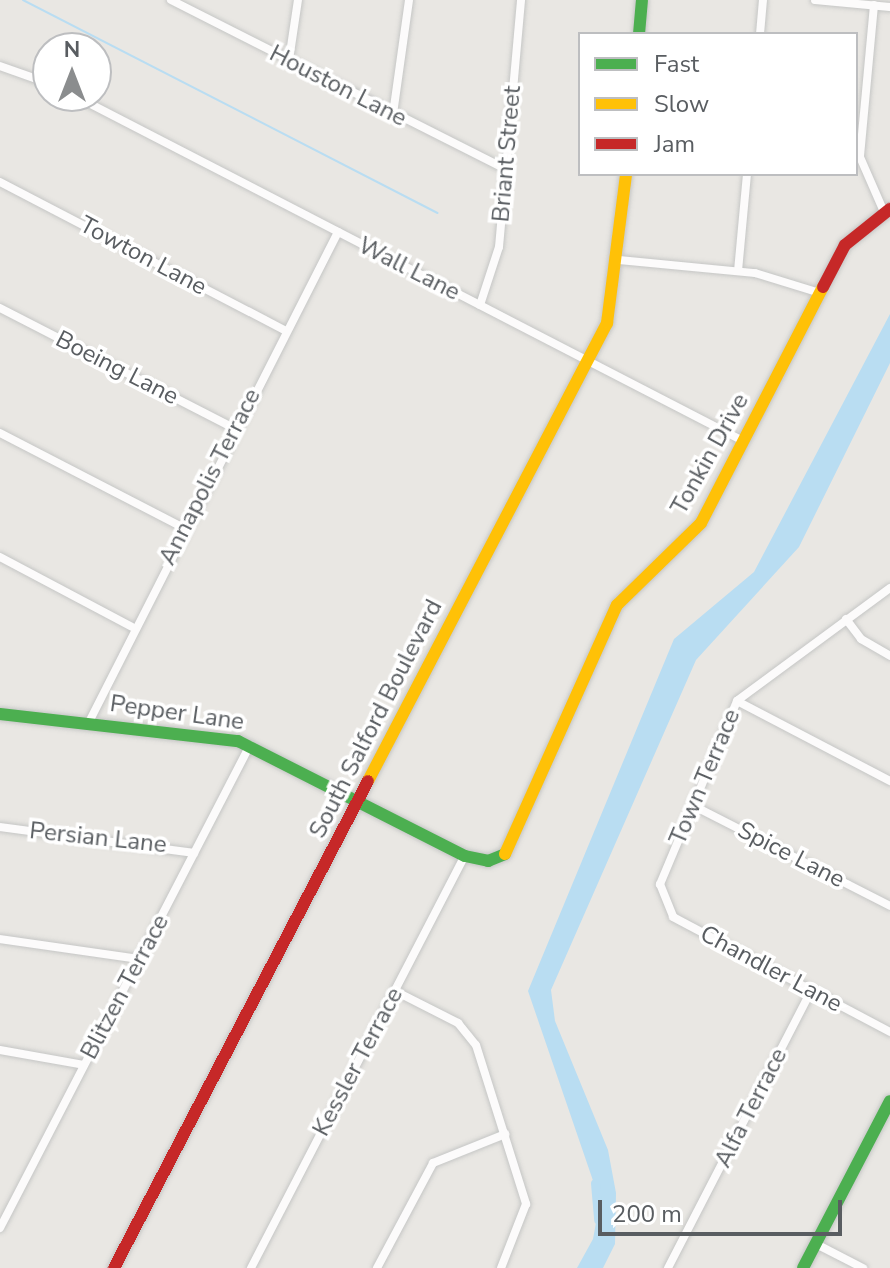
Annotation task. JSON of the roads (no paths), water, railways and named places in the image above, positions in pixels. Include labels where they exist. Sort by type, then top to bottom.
[{"type":"street","name":"Houston Lane","points":[[171,0],[183,3],[393,114],[505,169]]},
{"type":"street","points":[[289,60],[298,0]]},
{"type":"street","points":[[393,114],[409,0]]},
{"type":"street","name":"Briant Street","points":[[480,305],[496,272],[521,0]]},
{"type":"street","points":[[639,32],[642,0]]},
{"type":"street","points":[[760,32],[763,0]]},
{"type":"street","points":[[815,0],[890,7]]},
{"type":"street","points":[[874,5],[860,157],[887,210]]},
{"type":"street","points":[[5,66],[32,77]]},
{"type":"street","name":"Wall Lane","points":[[106,112],[743,441]]},
{"type":"street","name":"South Salford Boulevard","points":[[114,1268],[612,310],[626,176]]},
{"type":"street","points":[[738,271],[747,176]]},
{"type":"street","name":"Towton Lane","points":[[0,182],[286,331]]},
{"type":"street","name":"Tonkin Drive","points":[[465,856],[496,859],[515,843],[617,605],[697,529],[850,237],[887,210]]},
{"type":"street","name":"Annapolis Terrace","points":[[88,724],[132,627],[338,232]]},
{"type":"street","points":[[619,260],[738,271],[820,293]]},
{"type":"street","name":"Boeing Lane","points":[[0,308],[235,429]]},
{"type":"street","points":[[0,433],[184,528]]},
{"type":"street","points":[[0,557],[132,627]]},
{"type":"street","name":"Town Terrace","points":[[660,897],[692,805],[737,701],[890,588]]},
{"type":"street","points":[[846,619],[861,639],[890,656]]},
{"type":"street","points":[[737,701],[890,781]]},
{"type":"street","name":"Pepper Lane","points":[[0,714],[250,745],[465,856]]},
{"type":"street","name":"Blitzen Terrace","points":[[0,1228],[250,745]]},
{"type":"street","name":"Spice Lane","points":[[692,805],[890,906]]},
{"type":"street","name":"Persian Lane","points":[[0,827],[194,853]]},
{"type":"street","name":"Kessler Terrace","points":[[251,1268],[465,856]]},
{"type":"street","name":"Chandler Lane","points":[[660,897],[673,917],[890,1032]]},
{"type":"street","points":[[0,939],[139,959]]},
{"type":"street","points":[[395,991],[469,1033],[505,1134],[526,1215],[501,1268]]},
{"type":"street","name":"Alfa Terrace","points":[[668,1268],[811,991]]},
{"type":"street","points":[[0,1050],[84,1065]]},
{"type":"street","points":[[803,1268],[890,1101]]},
{"type":"street","points":[[377,1268],[433,1163],[505,1134]]},
{"type":"street","points":[[816,1244],[863,1268]]},
{"type":"water","points":[[890,314],[890,363],[799,547],[696,660],[551,990],[555,1021],[608,1150],[616,1193],[615,1244],[603,1268],[577,1268],[593,1239],[600,1201],[528,991],[674,639],[754,572]]},
{"type":"waterway","points":[[23,0],[438,213]]},
{"type":"waterway","points":[[595,1183],[598,1220]]}]
